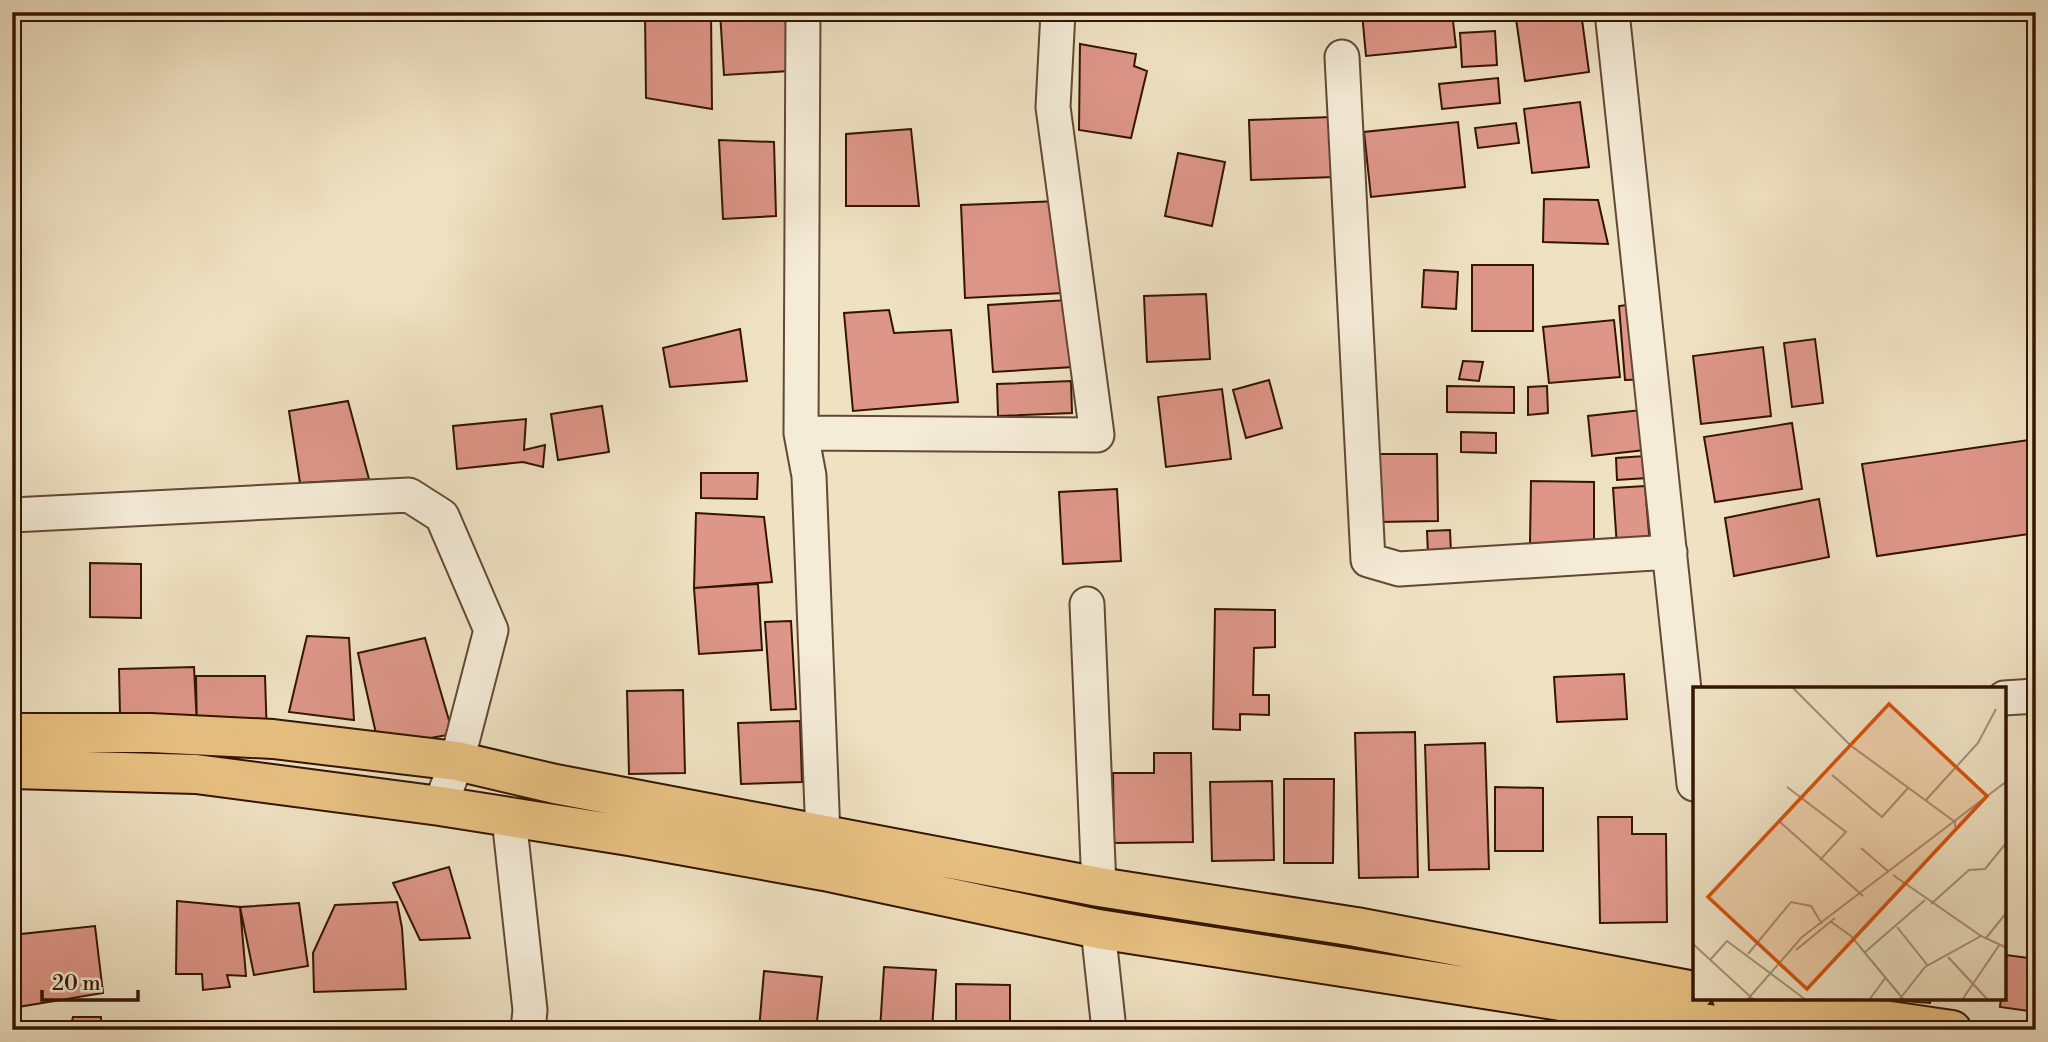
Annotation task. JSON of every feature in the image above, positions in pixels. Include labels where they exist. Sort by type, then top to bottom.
[{"type":"highway","points":[[12,733],[150,733],[273,739],[457,761],[555,784],[1099,887],[1356,927],[1705,1004],[1746,1030]]},
{"type":"highway","points":[[12,769],[196,774],[440,807],[824,871],[1098,929],[1705,1004]]},
{"type":"highway","points":[[1746,1000],[1952,1030]]},
{"type":"street","points":[[803,12],[802,433],[809,477],[825,833],[824,871]]},
{"type":"street","points":[[802,433],[1097,435],[1053,107],[1058,12]]},
{"type":"street","points":[[1612,12],[1693,758]]},
{"type":"street","points":[[1342,57],[1368,559],[1399,569],[1670,552]]},
{"type":"street","points":[[12,515],[409,495],[442,516],[491,630],[457,761],[440,807]]},
{"type":"street","points":[[1087,604],[1099,887]]},
{"type":"street","points":[[2006,698],[2036,696]]},
{"type":"street","points":[[509,818],[530,1010],[528,1030]]},
{"type":"street","points":[[1098,929],[1109,1030]]},
{"type":"building","points":[[645,12],[711,12],[712,109],[646,98]]},
{"type":"building","points":[[720,12],[785,12],[789,71],[724,75]]},
{"type":"building","points":[[1452,12],[1456,47],[1366,56],[1362,13]]},
{"type":"building","points":[[1515,12],[1581,12],[1589,72],[1525,81]]},
{"type":"building","points":[[1495,31],[1497,65],[1462,67],[1460,33]]},
{"type":"building","points":[[1080,44],[1136,54],[1134,66],[1147,71],[1131,138],[1079,130]]},
{"type":"building","points":[[1498,78],[1500,103],[1442,109],[1439,84]]},
{"type":"building","points":[[1580,102],[1589,167],[1532,173],[1524,109]]},
{"type":"building","points":[[1331,117],[1334,177],[1251,180],[1249,120]]},
{"type":"building","points":[[1458,122],[1465,187],[1371,197],[1364,132]]},
{"type":"building","points":[[1516,123],[1519,143],[1478,148],[1475,128]]},
{"type":"building","points":[[911,129],[919,206],[846,206],[846,134]]},
{"type":"building","points":[[719,140],[774,142],[776,216],[723,219]]},
{"type":"building","points":[[1178,153],[1225,162],[1212,226],[1165,216]]},
{"type":"building","points":[[1544,199],[1598,200],[1608,244],[1543,242]]},
{"type":"building","points":[[1059,201],[1063,293],[965,298],[961,205]]},
{"type":"building","points":[[1472,265],[1533,265],[1533,331],[1472,331]]},
{"type":"building","points":[[1424,270],[1458,272],[1456,309],[1422,307]]},
{"type":"building","points":[[1206,294],[1210,359],[1147,362],[1144,296]]},
{"type":"building","points":[[1068,300],[1073,367],[993,372],[988,305]]},
{"type":"building","points":[[1649,302],[1658,379],[1625,380],[1619,306]]},
{"type":"building","points":[[889,310],[894,333],[951,330],[958,402],[853,411],[844,313]]},
{"type":"building","points":[[1614,320],[1620,377],[1549,383],[1543,327]]},
{"type":"building","points":[[740,329],[747,381],[670,387],[663,348]]},
{"type":"building","points":[[1815,339],[1823,403],[1792,407],[1784,343]]},
{"type":"building","points":[[1763,347],[1771,416],[1701,424],[1693,356]]},
{"type":"building","points":[[1463,361],[1483,362],[1479,381],[1459,379]]},
{"type":"building","points":[[1269,380],[1282,428],[1246,438],[1233,390]]},
{"type":"building","points":[[1071,381],[1072,413],[998,416],[997,384]]},
{"type":"building","points":[[1447,386],[1514,387],[1514,413],[1447,412]]},
{"type":"building","points":[[1547,386],[1548,413],[1528,415],[1528,387]]},
{"type":"building","points":[[1222,389],[1231,459],[1166,467],[1158,397]]},
{"type":"building","points":[[348,401],[369,479],[300,483],[289,411]]},
{"type":"building","points":[[602,406],[609,452],[558,460],[551,414]]},
{"type":"building","points":[[1650,409],[1654,449],[1592,456],[1588,416]]},
{"type":"building","points":[[526,419],[524,450],[545,445],[543,467],[523,462],[457,469],[453,426]]},
{"type":"building","points":[[1792,423],[1802,489],[1715,502],[1704,437]]},
{"type":"building","points":[[1461,432],[1496,433],[1496,453],[1461,452]]},
{"type":"building","points":[[2036,439],[2036,533],[1877,556],[1862,464]]},
{"type":"building","points":[[1377,454],[1437,454],[1438,521],[1378,522]]},
{"type":"building","points":[[1645,456],[1647,478],[1617,480],[1616,458]]},
{"type":"building","points":[[701,473],[758,473],[757,499],[701,498]]},
{"type":"building","points":[[1531,481],[1594,482],[1594,544],[1530,543]]},
{"type":"building","points":[[1645,486],[1650,545],[1617,547],[1613,488]]},
{"type":"building","points":[[1117,489],[1121,561],[1063,564],[1059,492]]},
{"type":"building","points":[[1819,499],[1829,557],[1734,576],[1725,518]]},
{"type":"building","points":[[696,513],[764,517],[772,582],[694,588]]},
{"type":"building","points":[[1450,530],[1451,553],[1428,554],[1427,531]]},
{"type":"building","points":[[90,563],[141,564],[141,618],[90,617]]},
{"type":"building","points":[[758,584],[762,650],[699,654],[694,588]]},
{"type":"building","points":[[1215,609],[1275,610],[1275,647],[1254,648],[1253,695],[1269,695],[1269,715],[1240,714],[1240,730],[1213,729]]},
{"type":"building","points":[[791,621],[796,709],[771,710],[765,622]]},
{"type":"building","points":[[307,636],[349,638],[354,720],[289,712]]},
{"type":"building","points":[[425,638],[453,734],[379,747],[358,653]]},
{"type":"building","points":[[194,667],[197,725],[120,715],[119,669]]},
{"type":"building","points":[[1624,674],[1627,719],[1557,722],[1554,677]]},
{"type":"building","points":[[196,676],[265,676],[267,739],[197,736]]},
{"type":"building","points":[[683,690],[685,773],[629,774],[627,691]]},
{"type":"building","points":[[800,721],[802,782],[741,784],[738,723]]},
{"type":"building","points":[[1415,732],[1418,877],[1359,878],[1355,733]]},
{"type":"building","points":[[1485,743],[1489,869],[1429,870],[1425,745]]},
{"type":"building","points":[[1154,753],[1191,753],[1193,842],[1114,843],[1113,773],[1154,773]]},
{"type":"building","points":[[1284,779],[1334,779],[1333,863],[1284,863]]},
{"type":"building","points":[[1272,781],[1274,860],[1212,861],[1210,782]]},
{"type":"building","points":[[1495,787],[1543,788],[1543,851],[1495,851]]},
{"type":"building","points":[[1598,817],[1632,817],[1632,834],[1666,834],[1667,922],[1600,923]]},
{"type":"building","points":[[449,867],[470,938],[420,940],[393,883]]},
{"type":"building","points":[[177,901],[240,907],[246,976],[227,975],[230,987],[203,990],[202,974],[176,974]]},
{"type":"building","points":[[397,902],[402,928],[406,989],[314,992],[313,953],[335,905]]},
{"type":"building","points":[[299,903],[308,966],[254,975],[240,907]]},
{"type":"building","points":[[95,926],[103,993],[12,1008],[12,935]]},
{"type":"building","points":[[2006,955],[2036,959],[2036,1012],[2000,1007],[2001,1000],[2006,1000]]},
{"type":"building","points":[[884,967],[936,970],[932,1030],[880,1030]]},
{"type":"building","points":[[764,971],[822,977],[816,1030],[759,1030]]},
{"type":"building","points":[[956,984],[1010,985],[1010,1030],[956,1030]]},
{"type":"building","points":[[1889,1000],[1930,1000],[1930,1003]]},
{"type":"building","points":[[73,1017],[101,1017],[101,1030],[43,1030],[70,1029]]}]
